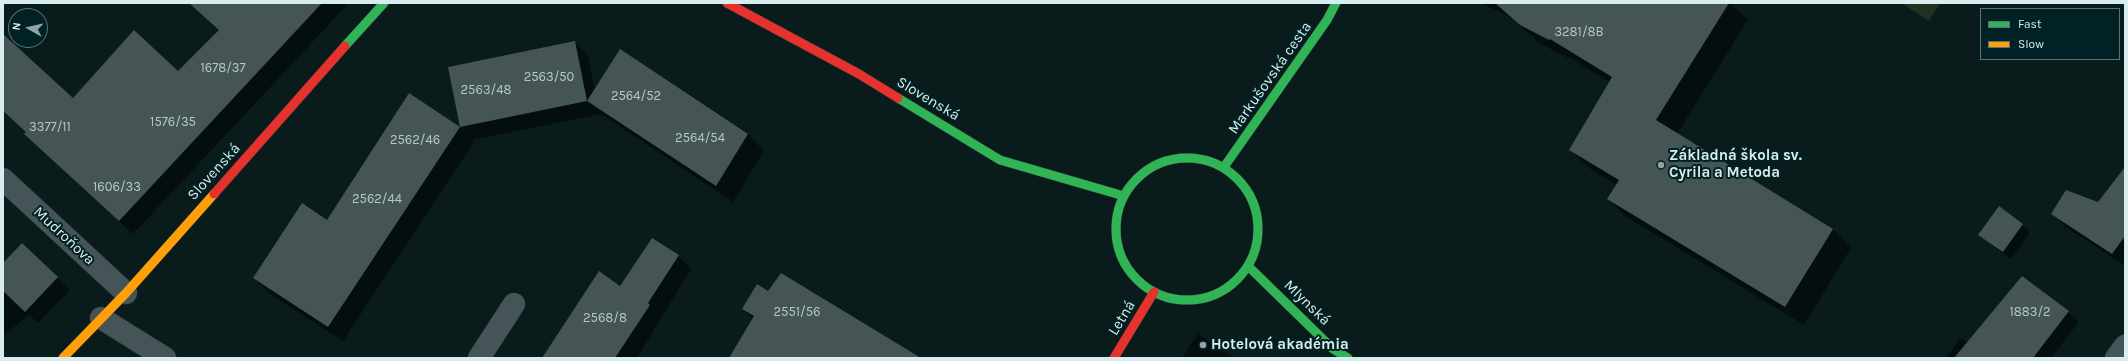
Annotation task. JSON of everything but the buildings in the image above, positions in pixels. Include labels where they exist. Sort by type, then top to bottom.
[{"type":"street","name":"Slovenská","points":[[63,358],[126,293],[384,3]]},
{"type":"street","name":"Slovenská","points":[[727,3],[859,74],[1000,160],[1124,196]]},
{"type":"street","name":"Markušovská cesta","points":[[1224,167],[1327,20],[1336,3]]},
{"type":"street","points":[[1179,157],[1203,158],[1224,167],[1242,182],[1254,201],[1259,223],[1257,246],[1248,266],[1230,287],[1206,298],[1179,300],[1154,292],[1134,277],[1123,259],[1116,238],[1117,217],[1124,196],[1137,177],[1157,164],[1179,157]]},
{"type":"street","name":"Mudroňova","points":[[3,179],[126,293]]},
{"type":"street","name":"Mlynská","points":[[1248,266],[1333,349],[1348,358]]},
{"type":"street","name":"Letná","points":[[1114,358],[1154,292]]},
{"type":"street","points":[[479,358],[514,304]]},
{"type":"street","points":[[102,318],[165,358]]},
{"type":"street","points":[[2116,358],[2125,346]]},
{"type":"green space","points":[[1901,3],[1940,3],[1929,21]]},
{"type":"traffic: fast","points":[[345,46],[384,3]]},
{"type":"traffic: fast","points":[[1224,167],[1327,20],[1336,3]]},
{"type":"traffic: fast","points":[[898,98],[1000,160],[1124,196]]},
{"type":"traffic: fast","points":[[1180,158],[1194,158],[1221,166],[1242,184],[1253,202],[1257,215],[1258,229],[1257,243],[1250,263],[1232,284],[1221,292],[1208,297],[1194,300],[1180,300],[1153,292],[1132,274],[1124,263],[1119,250],[1116,236],[1116,222],[1124,195],[1142,174],[1153,166],[1166,161],[1180,158]]},
{"type":"traffic: fast","points":[[1248,266],[1333,349],[1348,358]]},
{"type":"traffic: slow","points":[[63,358],[126,293],[214,194]]},
{"type":"traffic: jam","points":[[727,3],[859,74],[898,98]]},
{"type":"traffic: jam","points":[[214,194],[345,46]]},
{"type":"traffic: jam","points":[[1114,358],[1154,292]]},
{"type":"place","name":"Základná škola sv. Cyrila a Metoda","points":[[1661,165]]},
{"type":"place","name":"Hotelová akadémia","points":[[1203,345]]}]
